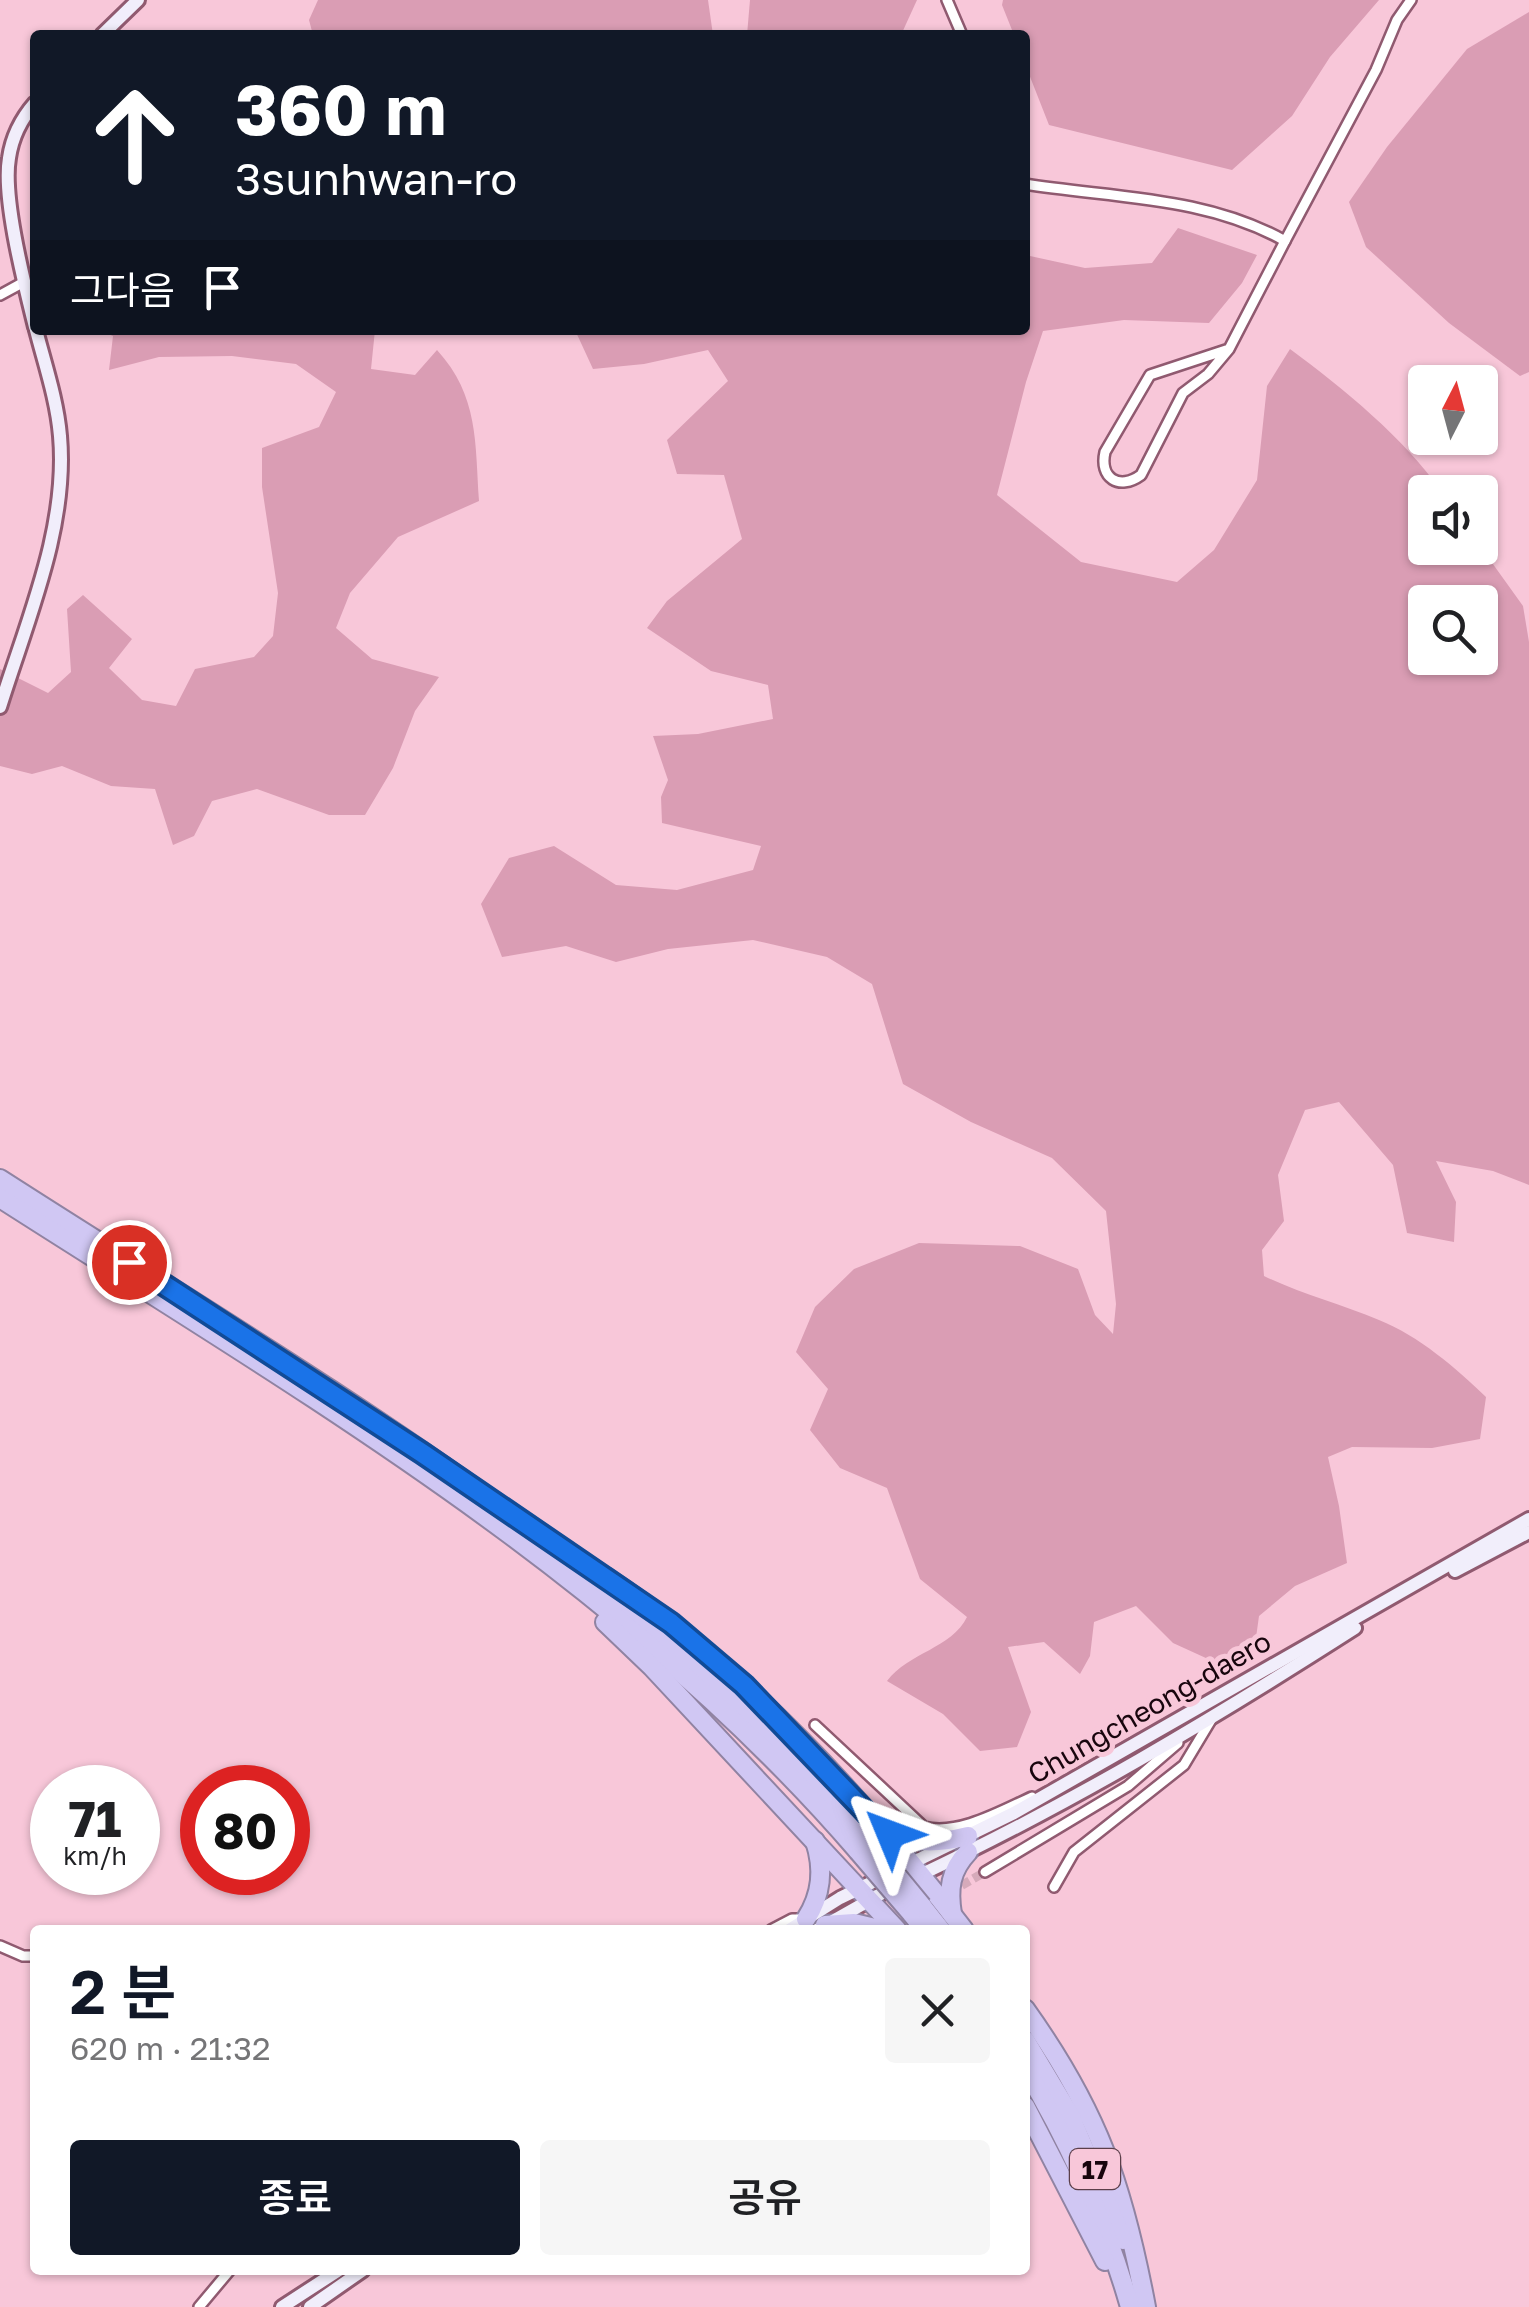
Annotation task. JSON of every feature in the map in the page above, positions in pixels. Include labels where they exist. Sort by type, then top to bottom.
[{"type":"highway","points":[[0,1180],[468,1485],[573,1563],[683,1656],[786,1754],[870,1841],[923,1904],[953,1925]]},
{"type":"highway","points":[[0,1198],[376,1439],[499,1525],[631,1628],[774,1761],[870,1841],[898,1847],[917,1868],[925,1925]]},
{"type":"highway","points":[[499,1525],[628,1642],[860,1888],[888,1925]]},
{"type":"highway","points":[[815,1841],[821,1866],[816,1925],[868,1925]]},
{"type":"highway","points":[[870,1841],[968,1844],[952,1875],[953,1925]]},
{"type":"highway","points":[[860,1888],[898,1847]]},
{"type":"highway","points":[[894,1925],[923,1904]]},
{"type":"highway","points":[[1030,2016],[1071,2078],[1107,2153],[1131,2227],[1146,2307]]},
{"type":"highway","name":"17","points":[[1030,2048],[1070,2114],[1097,2172],[1146,2307]]},
{"type":"highway","name":"17","points":[[1030,2076],[1096,2204],[1128,2307]]},
{"type":"highway","points":[[1030,2115],[1128,2307]]},
{"type":"main road","points":[[107,30],[138,0]]},
{"type":"main road","points":[[30,111],[4,158],[30,307]]},
{"type":"main road","points":[[0,706],[52,537],[59,500],[58,419],[37,335]]},
{"type":"main road","name":"Chungcheong-daero","points":[[968,1844],[1071,1780],[1529,1519]]},
{"type":"main road","name":"Chungcheong-daero","points":[[816,1925],[860,1888],[968,1844],[1191,1732],[1398,1601],[1529,1532]]},
{"type":"main road","name":"Chungcheong-daero","points":[[816,1925],[860,1888]]},
{"type":"main road","points":[[282,2307],[331,2275]]},
{"type":"main road","points":[[310,2307],[356,2275]]},
{"type":"street","points":[[947,0],[960,30]]},
{"type":"street","points":[[1229,349],[1150,375],[1105,452],[1102,465],[1107,477],[1132,482],[1141,475],[1182,393],[1208,374],[1229,349],[1376,70],[1397,20],[1411,0]]},
{"type":"street","points":[[1030,185],[1204,209],[1241,220],[1285,241]]},
{"type":"street","points":[[0,296],[24,282]]},
{"type":"street","points":[[1054,1887],[1074,1852],[1184,1765],[1212,1720]]},
{"type":"street","points":[[815,1725],[907,1813],[924,1827],[937,1830],[999,1812],[1071,1780]]},
{"type":"street","points":[[985,1872],[1128,1786],[1191,1732]]},
{"type":"street","points":[[780,1925],[792,1919],[816,1925]]},
{"type":"street","points":[[0,1946],[30,1956]]},
{"type":"street","points":[[199,2307],[226,2275]]},
{"type":"shaded area","points":[[318,0],[708,0],[712,30],[312,30],[309,20]]},
{"type":"shaded area","points":[[750,0],[917,0],[903,30],[747,30]]},
{"type":"shaded area","points":[[1003,0],[1379,0],[1330,57],[1292,116],[1232,170],[1049,125],[1030,77],[1030,30],[1012,30]]},
{"type":"shaded area","points":[[1529,12],[1529,372],[1520,376],[1449,323],[1366,247],[1349,202],[1387,147],[1467,49]]},
{"type":"shaded area","points":[[1178,228],[1257,255],[1242,283],[1209,323],[1124,320],[1043,331],[997,495],[1081,562],[1177,582],[1214,550],[1257,480],[1267,386],[1290,349],[1372,415],[1429,475],[1408,475],[1408,565],[1494,565],[1523,606],[1529,642],[1529,1185],[1493,1171],[1436,1161],[1456,1202],[1454,1242],[1407,1233],[1393,1165],[1339,1102],[1305,1110],[1278,1175],[1284,1221],[1262,1250],[1264,1276],[1379,1320],[1436,1354],[1486,1397],[1480,1439],[1432,1448],[1352,1447],[1328,1457],[1347,1563],[1295,1586],[1259,1616],[1255,1645],[1219,1664],[1173,1643],[1136,1606],[1094,1622],[1090,1656],[1080,1674],[1044,1642],[1008,1647],[1031,1712],[1017,1747],[980,1751],[943,1714],[887,1681],[896,1671],[951,1636],[967,1617],[920,1579],[887,1488],[840,1468],[810,1430],[828,1389],[796,1352],[815,1307],[854,1269],[919,1243],[1020,1246],[1078,1269],[1095,1315],[1113,1334],[1116,1304],[1106,1211],[1052,1158],[971,1122],[903,1084],[872,984],[827,957],[753,940],[668,949],[616,962],[566,946],[502,957],[481,904],[509,858],[554,846],[616,885],[677,890],[753,870],[761,846],[662,823],[661,797],[668,780],[653,736],[698,734],[773,719],[768,685],[711,671],[647,628],[667,601],[742,539],[724,475],[677,474],[667,440],[728,381],[708,350],[644,364],[593,369],[577,335],[1030,335],[1030,256],[1085,268],[1152,263]]},
{"type":"shaded area","points":[[374,335],[371,369],[415,375],[437,350],[461,385],[475,440],[479,501],[398,537],[350,593],[336,628],[372,659],[439,677],[415,711],[393,768],[365,815],[329,815],[257,789],[212,801],[194,836],[173,845],[155,789],[111,786],[62,766],[32,774],[0,766],[0,669],[48,693],[71,672],[67,609],[83,595],[132,639],[109,668],[142,700],[176,706],[195,669],[254,657],[273,636],[278,593],[262,487],[262,448],[319,427],[336,392],[296,364],[232,356],[159,357],[109,370],[113,336]]},
{"type":"tunnel","points":[[950,1892],[985,1872]]},
{"type":"route","points":[[129,1262],[422,1453],[671,1623],[744,1685],[890,1834]]}]
